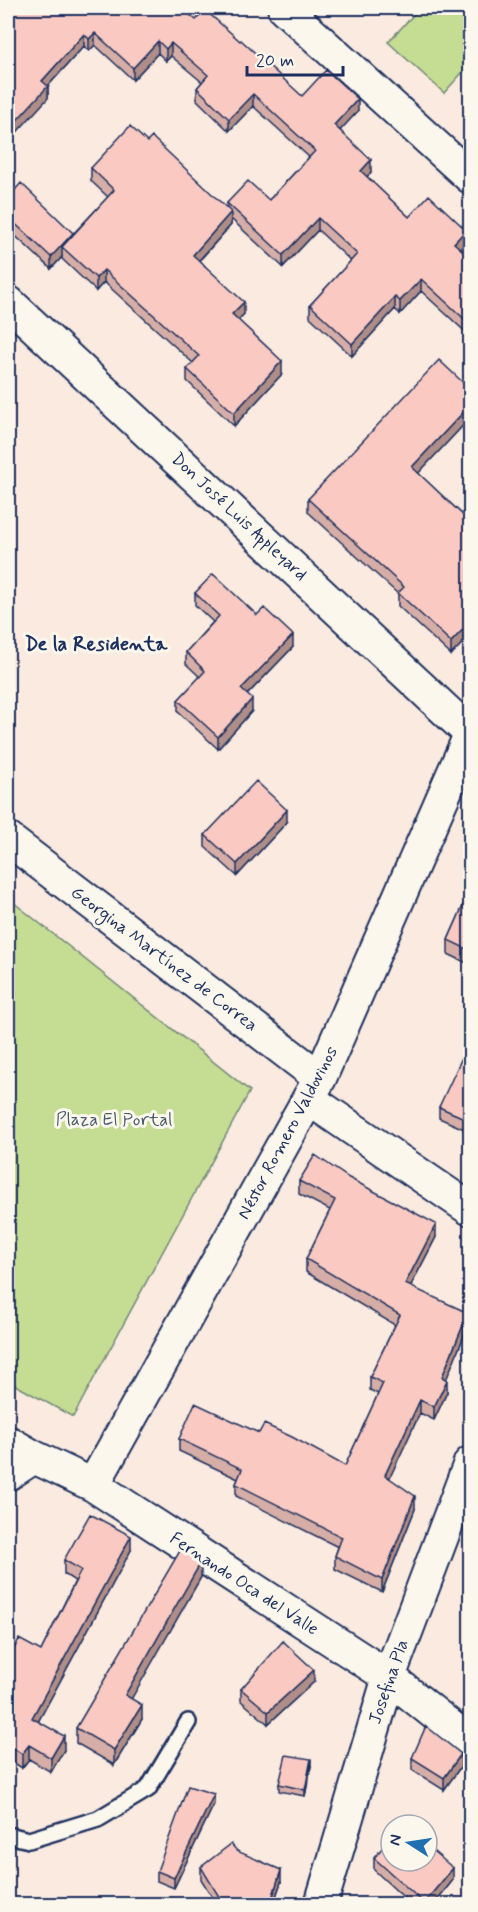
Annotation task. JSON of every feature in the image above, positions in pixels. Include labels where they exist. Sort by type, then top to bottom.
[{"type":"street","points":[[284,8],[471,177]]},
{"type":"street","name":"Don José Luis Appleyard","points":[[8,302],[471,734]]},
{"type":"street","name":"Néstor Romero Valdovinos","points":[[93,1485],[315,1089],[471,734]]},
{"type":"street","name":"Georgina Martínez de Correa","points":[[8,839],[315,1089],[471,1209]]},
{"type":"street","points":[[8,1474],[21,1449]]},
{"type":"street","name":"Fernando Oca del Valle","points":[[21,1449],[93,1485],[389,1677],[471,1742]]},
{"type":"street","name":"Josefina Pla","points":[[321,1905],[389,1677],[471,1463]]},
{"type":"lane","points":[[8,1835],[29,1840],[98,1819],[148,1790],[188,1722]]},
{"type":"green space","points":[[420,8],[470,8],[470,64],[444,93],[388,42]]},
{"type":"green space","name":"Plaza El Portal","points":[[8,898],[250,1091],[73,1417],[8,1381]]},
{"type":"building","points":[[8,8],[182,8],[196,20],[205,10],[302,96],[326,70],[358,99],[334,125],[371,160],[361,171],[409,217],[429,195],[466,230],[454,243],[471,258],[471,325],[421,279],[400,301],[395,297],[352,344],[310,305],[357,254],[318,218],[283,255],[227,203],[248,181],[269,200],[315,151],[253,94],[229,119],[197,88],[208,75],[171,43],[166,49],[158,41],[133,68],[95,33],[89,39],[84,34],[42,81],[48,86],[8,130]]},
{"type":"building","points":[[130,126],[147,142],[152,137],[231,212],[193,255],[244,302],[232,314],[282,361],[234,413],[187,369],[199,356],[104,270],[96,278],[62,247],[114,190],[91,168]]},
{"type":"building","points":[[21,183],[73,233],[51,257],[8,217],[8,198]]},
{"type":"building","points":[[439,360],[471,390],[471,404],[412,467],[467,519],[471,516],[471,621],[451,642],[398,593],[404,587],[308,499]]},
{"type":"building","points":[[213,574],[257,615],[264,608],[293,635],[241,689],[252,699],[218,737],[178,700],[205,671],[186,652],[219,616],[195,593]]},
{"type":"building","points":[[256,781],[287,810],[237,864],[205,835]]},
{"type":"building","points":[[471,888],[471,951],[448,940]]},
{"type":"building","points":[[471,1006],[471,1016],[466,1014]]},
{"type":"building","points":[[466,1049],[471,1051],[471,1121],[439,1107]]},
{"type":"building","points":[[315,1155],[349,1178],[436,1224],[405,1284],[468,1313],[442,1377],[447,1380],[434,1407],[420,1400],[385,1475],[415,1496],[382,1580],[335,1556],[342,1537],[236,1484],[242,1469],[179,1439],[195,1403],[259,1433],[264,1424],[345,1466],[383,1383],[370,1377],[400,1315],[306,1259],[335,1200],[299,1181]]},
{"type":"building","points":[[90,1514],[131,1536],[32,1718],[64,1736],[51,1758],[29,1745],[22,1754],[8,1745],[8,1661],[19,1639],[41,1651],[81,1570],[64,1560]]},
{"type":"building","points":[[181,1549],[201,1562],[125,1695],[142,1705],[114,1750],[76,1728]]},
{"type":"building","points":[[283,1641],[314,1670],[268,1712],[241,1689]]},
{"type":"building","points":[[426,1726],[461,1754],[444,1778],[412,1758]]},
{"type":"building","points":[[286,1755],[311,1759],[305,1790],[279,1784]]},
{"type":"building","points":[[188,1786],[214,1794],[174,1878],[157,1871]]},
{"type":"building","points":[[231,1844],[237,1851],[281,1870],[270,1905],[224,1905],[201,1867]]},
{"type":"building","points":[[379,1852],[379,1862],[374,1858]]},
{"type":"building","points":[[439,1856],[453,1868],[424,1903],[391,1873],[439,1873]]},
{"type":"district","name":"De la Residenta","points":[[96,644]]}]
